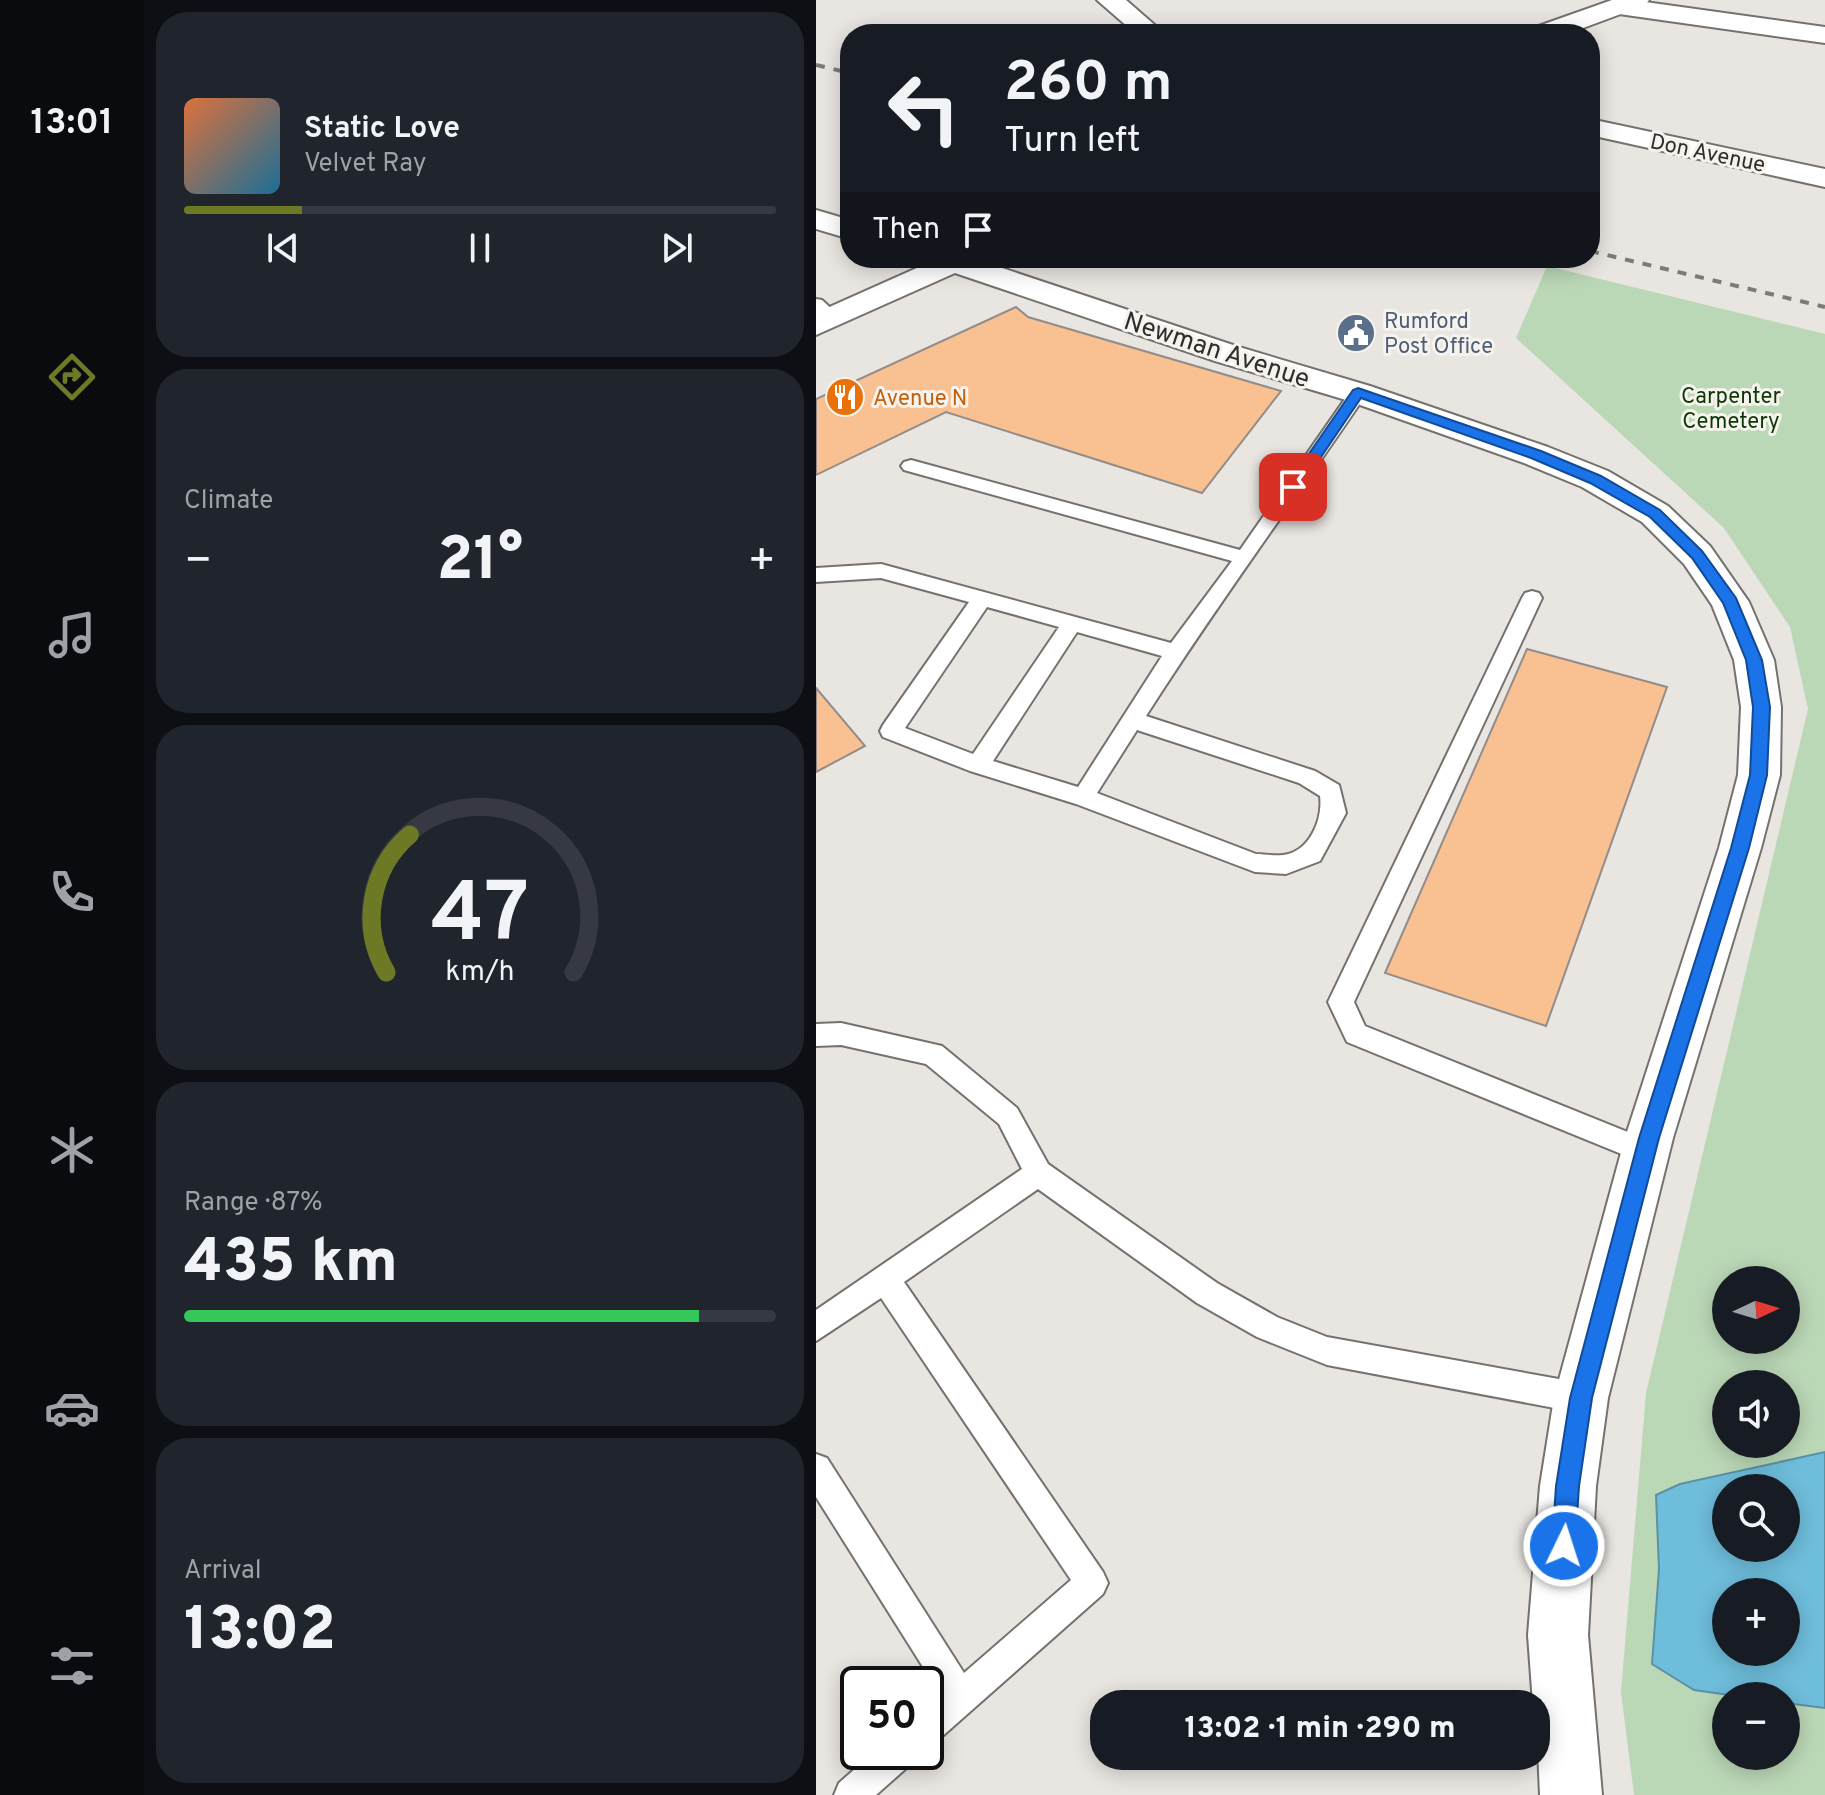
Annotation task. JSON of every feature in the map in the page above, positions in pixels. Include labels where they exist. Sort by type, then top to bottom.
[{"type":"main road","points":[[1110,0],[1140,24]]},
{"type":"main road","points":[[1570,24],[1628,3],[1825,35]]},
{"type":"main road","name":"Don Avenue","points":[[1600,129],[1825,178]]},
{"type":"main road","points":[[816,219],[840,227]]},
{"type":"main road","points":[[821,316],[934,268]]},
{"type":"main road","name":"Newman Avenue","points":[[976,268],[1227,354],[1358,393],[1536,455],[1595,479],[1655,514],[1697,555],[1730,602],[1754,660],[1761,707],[1759,775],[1740,848],[1646,1152],[1581,1398],[1568,1486],[1558,1635],[1571,1795]]},
{"type":"lane","points":[[1083,797],[1176,652],[1245,558],[1358,393]]},
{"type":"lane","points":[[911,466],[1245,558]]},
{"type":"lane","points":[[816,575],[881,571],[1176,652]]},
{"type":"lane","points":[[1532,598],[1341,1002],[1356,1034],[1646,1152]]},
{"type":"lane","points":[[981,600],[891,731],[978,765],[1083,797],[1255,863],[1286,865],[1312,854],[1334,813],[1331,791],[1307,777],[1132,720]]},
{"type":"lane","points":[[978,765],[1072,624]]},
{"type":"lane","points":[[816,1035],[841,1034],[933,1054],[1008,1116],[1038,1173],[1207,1293],[1267,1327],[1327,1351],[1581,1398]]},
{"type":"lane","points":[[816,1327],[1038,1173]]},
{"type":"lane","points":[[885,1279],[1092,1583],[944,1713]]},
{"type":"lane","points":[[816,1469],[961,1698]]},
{"type":"lane","points":[[851,1795],[879,1770]]},
{"type":"green space","name":"Carpenter Cemetery","points":[[1546,268],[1825,334],[1825,1795],[1634,1795],[1621,1692],[1646,1393],[1808,709],[1790,627],[1724,528],[1516,338]]},
{"type":"water","points":[[1825,1452],[1825,1708],[1800,1705],[1800,1682],[1712,1682],[1712,1693],[1694,1690],[1652,1664],[1659,1569],[1656,1495],[1680,1484],[1712,1477],[1712,1562],[1800,1562],[1800,1474],[1725,1474]]},
{"type":"building","points":[[1016,307],[1028,317],[1281,391],[1202,493],[946,412],[816,475],[816,399]]},
{"type":"building","points":[[1527,649],[1667,687],[1546,1026],[1385,973]]},
{"type":"building","points":[[816,688],[865,746],[816,772]]},
{"type":"railway","points":[[816,65],[840,71]]},
{"type":"railway","points":[[1600,253],[1825,307]]},
{"type":"place","name":"Rumford Post Office","points":[[1356,333]]},
{"type":"place","name":"Avenue N","points":[[845,397]]},
{"type":"route","points":[[1293,487],[1358,393],[1536,455],[1595,479],[1655,514],[1697,555],[1730,602],[1754,660],[1761,707],[1759,775],[1740,848],[1649,1138],[1581,1398],[1568,1486],[1564,1546]]}]
